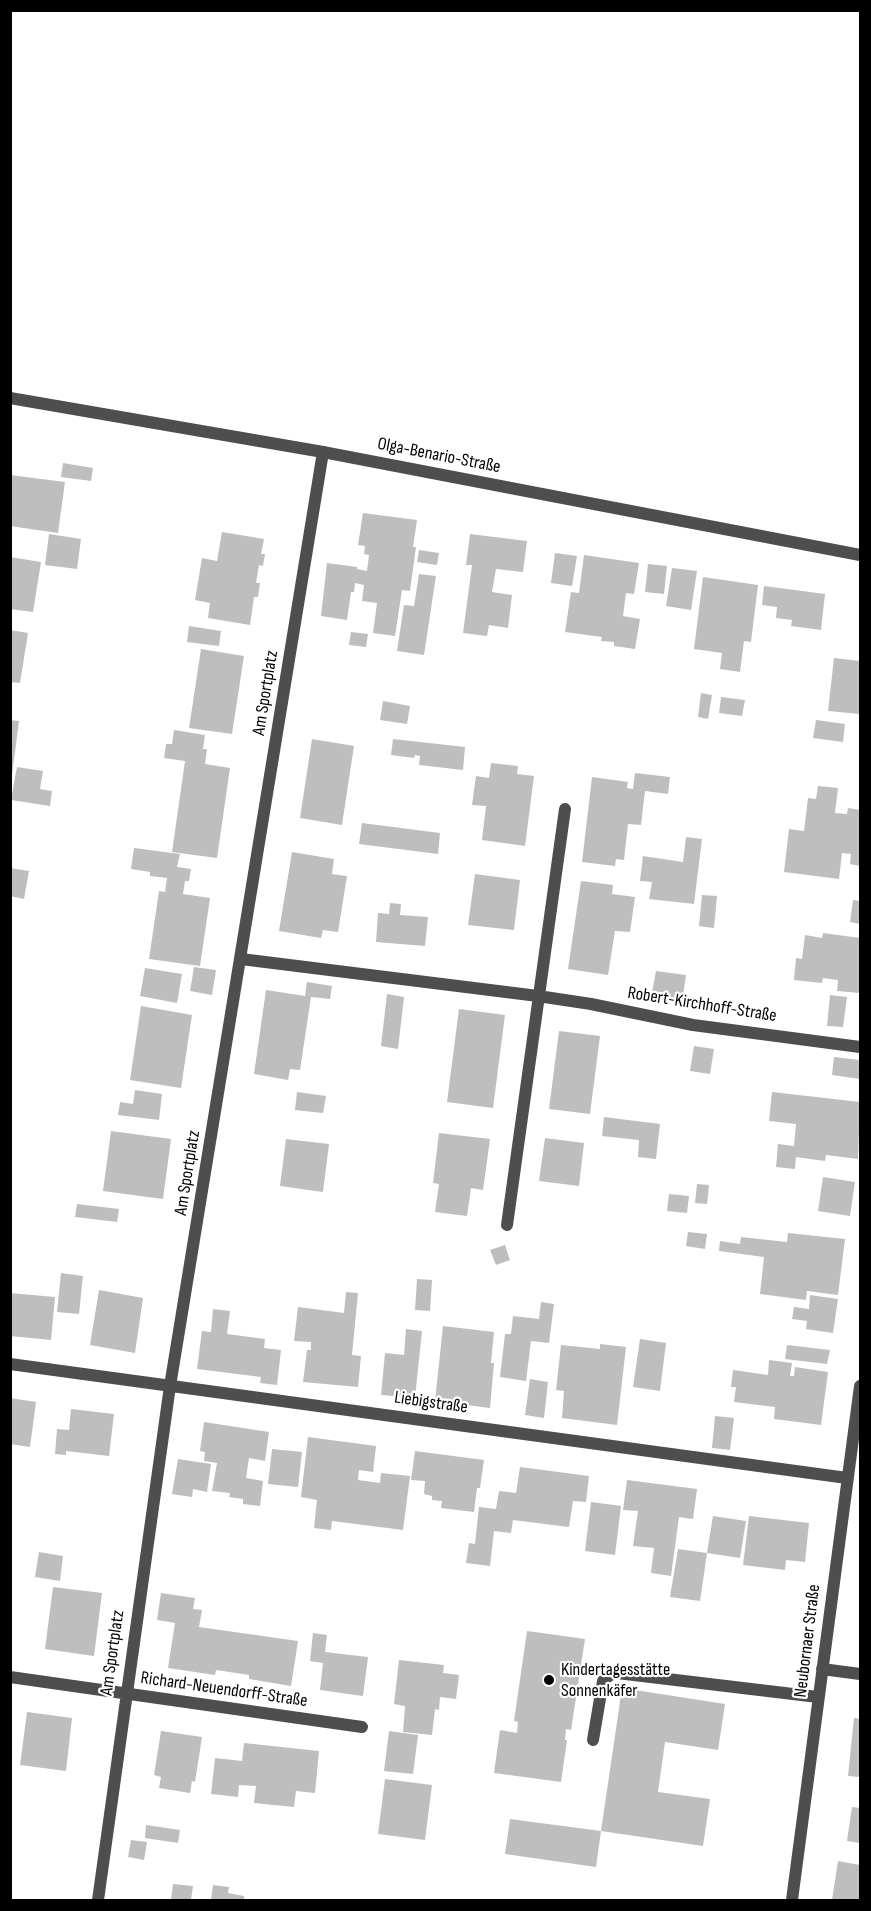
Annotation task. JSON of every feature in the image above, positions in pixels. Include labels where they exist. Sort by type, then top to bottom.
[{"type":"street","name":"Olga-Benario-Straße","points":[[10,398],[323,452],[861,555]]},
{"type":"street","name":"Am Sportplatz","points":[[98,1900],[170,1386],[323,452]]},
{"type":"street","points":[[507,1225],[565,809]]},
{"type":"street","name":"Robert-Kirchhoff-Straße","points":[[241,959],[538,996],[591,1004],[693,1025],[861,1047]]},
{"type":"street","name":"Liebigstraße","points":[[10,1364],[847,1478]]},
{"type":"street","name":"Neubornaer Straße","points":[[792,1900],[861,1386]]},
{"type":"street","points":[[822,1669],[861,1674]]},
{"type":"street","points":[[593,1740],[603,1681],[617,1673],[818,1697]]},
{"type":"street","name":"Richard-Neuendorff-Straße","points":[[10,1677],[362,1727]]},
{"type":"building","points":[[63,463],[93,468],[91,481],[61,477]]},
{"type":"building","points":[[10,475],[65,482],[58,533],[10,526]]},
{"type":"building","points":[[363,513],[417,520],[410,591],[402,590],[395,636],[373,633],[377,603],[362,601],[364,585],[355,583],[354,592],[351,592],[347,620],[321,616],[327,563],[357,567],[357,569],[367,571],[369,555],[364,554],[365,546],[358,545]]},
{"type":"building","points":[[222,532],[264,539],[261,554],[265,554],[263,566],[259,565],[256,583],[260,583],[258,597],[254,597],[250,625],[208,618],[210,603],[195,600],[202,558],[217,561]]},
{"type":"building","points":[[49,534],[81,539],[77,569],[45,565]]},
{"type":"building","points":[[470,534],[527,541],[523,572],[496,569],[492,592],[512,595],[508,628],[489,625],[487,636],[463,633],[472,565],[466,565]]},
{"type":"building","points":[[419,550],[439,553],[437,565],[417,562]]},
{"type":"building","points":[[555,553],[577,556],[572,586],[551,583]]},
{"type":"building","points":[[584,555],[639,563],[634,594],[626,593],[623,616],[640,619],[635,649],[614,646],[614,642],[601,641],[602,637],[565,632],[571,592],[579,593]]},
{"type":"building","points":[[10,557],[41,562],[33,612],[10,609]]},
{"type":"building","points":[[648,564],[667,566],[664,594],[645,592]]},
{"type":"building","points":[[672,568],[697,571],[691,610],[666,606]]},
{"type":"building","points":[[419,574],[436,576],[424,655],[397,651],[404,605],[414,606]]},
{"type":"building","points":[[703,577],[758,585],[751,642],[744,641],[740,672],[720,669],[722,653],[694,649]]},
{"type":"building","points":[[764,586],[825,594],[821,630],[791,626],[792,620],[776,618],[777,607],[762,605]]},
{"type":"building","points":[[189,626],[221,631],[219,646],[187,642]]},
{"type":"building","points":[[10,630],[28,633],[20,683],[10,682]]},
{"type":"building","points":[[351,632],[368,634],[366,647],[349,645]]},
{"type":"building","points":[[201,649],[244,656],[232,734],[189,728]]},
{"type":"building","points":[[834,658],[860,661],[860,714],[828,711]]},
{"type":"building","points":[[701,693],[712,695],[708,719],[698,717]]},
{"type":"building","points":[[721,697],[745,700],[742,716],[719,713]]},
{"type":"building","points":[[383,701],[410,706],[407,724],[380,720]]},
{"type":"building","points":[[10,720],[19,721],[12,775],[10,775]]},
{"type":"building","points":[[816,720],[845,724],[843,742],[813,738]]},
{"type":"building","points":[[174,730],[205,735],[203,749],[207,749],[205,764],[230,768],[217,858],[172,852],[185,761],[164,758],[166,744],[172,744]]},
{"type":"building","points":[[312,739],[354,746],[342,825],[300,818]]},
{"type":"building","points":[[393,739],[465,747],[463,770],[419,765],[420,756],[415,755],[414,758],[391,755]]},
{"type":"building","points":[[491,763],[518,766],[517,774],[534,776],[525,846],[482,840],[486,806],[472,805],[476,776],[489,778]]},
{"type":"building","points":[[17,767],[43,771],[40,789],[52,791],[50,806],[11,800]]},
{"type":"building","points":[[635,773],[670,777],[668,794],[645,791],[641,825],[628,824],[624,860],[616,859],[615,866],[582,862],[592,777],[628,782],[627,788],[633,789]]},
{"type":"building","points":[[818,786],[838,788],[835,813],[847,814],[848,808],[860,810],[860,866],[850,864],[851,854],[842,853],[839,879],[784,872],[789,829],[804,831],[808,798],[816,799]]},
{"type":"building","points":[[362,823],[440,833],[438,854],[359,844]]},
{"type":"building","points":[[686,837],[702,839],[694,904],[649,899],[652,882],[640,881],[643,856],[683,862]]},
{"type":"building","points":[[134,848],[180,854],[177,867],[191,869],[189,881],[185,881],[183,894],[210,898],[200,966],[149,959],[159,891],[165,892],[167,878],[150,876],[150,872],[131,869]]},
{"type":"building","points":[[292,852],[334,859],[332,874],[347,876],[338,932],[323,930],[321,938],[279,931]]},
{"type":"building","points":[[10,868],[29,871],[24,899],[10,896]]},
{"type":"building","points":[[475,874],[520,880],[514,930],[468,925]]},
{"type":"building","points":[[581,881],[613,885],[612,894],[635,897],[630,932],[615,931],[608,975],[568,969]]},
{"type":"building","points":[[702,895],[717,896],[714,928],[699,926]]},
{"type":"building","points":[[853,900],[860,901],[860,924],[850,922]]},
{"type":"building","points":[[390,903],[401,904],[400,915],[428,917],[425,946],[376,942],[378,913],[389,914]]},
{"type":"building","points":[[823,933],[860,938],[860,993],[837,991],[838,980],[823,978],[822,983],[794,980],[796,958],[802,959],[805,935],[822,938]]},
{"type":"building","points":[[194,967],[216,970],[212,995],[190,991]]},
{"type":"building","points":[[145,968],[182,974],[177,1003],[140,996]]},
{"type":"building","points":[[656,971],[686,975],[682,1003],[651,998]]},
{"type":"building","points":[[307,982],[332,986],[330,999],[311,997],[300,1070],[290,1069],[288,1080],[254,1074],[266,990],[305,996]]},
{"type":"building","points":[[387,994],[404,997],[398,1049],[381,1046]]},
{"type":"building","points":[[830,995],[847,997],[843,1027],[827,1026]]},
{"type":"building","points":[[141,1006],[192,1015],[181,1088],[130,1080]]},
{"type":"building","points":[[459,1009],[505,1015],[493,1108],[447,1102]]},
{"type":"building","points":[[559,1031],[600,1036],[590,1114],[549,1109]]},
{"type":"building","points":[[694,1046],[714,1049],[710,1074],[690,1071]]},
{"type":"building","points":[[834,1057],[860,1060],[860,1079],[832,1075]]},
{"type":"building","points":[[135,1090],[162,1094],[159,1120],[118,1115],[120,1102],[133,1104]]},
{"type":"building","points":[[297,1092],[326,1096],[323,1113],[295,1110]]},
{"type":"building","points":[[772,1092],[860,1102],[858,1159],[826,1155],[825,1161],[796,1157],[795,1169],[776,1167],[778,1144],[794,1146],[796,1124],[769,1121]]},
{"type":"building","points":[[604,1117],[660,1124],[656,1159],[638,1157],[639,1140],[602,1136]]},
{"type":"building","points":[[111,1131],[171,1139],[163,1199],[103,1191]]},
{"type":"building","points":[[439,1133],[490,1139],[483,1190],[471,1188],[467,1216],[435,1212],[439,1184],[433,1183]]},
{"type":"building","points":[[545,1138],[584,1143],[579,1186],[539,1181]]},
{"type":"building","points":[[286,1139],[329,1144],[323,1192],[280,1186]]},
{"type":"building","points":[[823,1177],[855,1182],[850,1216],[818,1211]]},
{"type":"building","points":[[697,1184],[709,1185],[707,1204],[695,1203]]},
{"type":"building","points":[[669,1194],[689,1196],[687,1213],[667,1211]]},
{"type":"building","points":[[77,1204],[119,1209],[117,1222],[75,1217]]},
{"type":"building","points":[[688,1232],[707,1234],[705,1249],[686,1246]]},
{"type":"building","points":[[788,1233],[845,1239],[838,1295],[807,1291],[806,1300],[760,1294],[764,1257],[719,1251],[720,1241],[740,1244],[741,1237],[787,1242]]},
{"type":"building","points":[[505,1245],[510,1260],[496,1265],[490,1250]]},
{"type":"building","points":[[61,1273],[83,1276],[79,1314],[57,1312]]},
{"type":"building","points":[[417,1279],[432,1280],[430,1311],[415,1310]]},
{"type":"building","points":[[99,1290],[143,1298],[135,1353],[90,1345]]},
{"type":"building","points":[[346,1292],[358,1293],[352,1355],[361,1356],[358,1387],[303,1382],[307,1350],[311,1350],[311,1342],[294,1341],[298,1307],[344,1313]]},
{"type":"building","points":[[10,1293],[55,1297],[51,1340],[10,1336]]},
{"type":"building","points":[[810,1295],[838,1299],[833,1333],[806,1329],[807,1321],[792,1319],[794,1307],[809,1309]]},
{"type":"building","points":[[541,1302],[554,1304],[549,1343],[531,1341],[526,1381],[500,1377],[505,1334],[511,1334],[513,1316],[539,1319]]},
{"type":"building","points":[[213,1309],[230,1311],[227,1334],[265,1339],[264,1348],[281,1350],[277,1385],[260,1383],[261,1377],[197,1369],[202,1331],[211,1332]]},
{"type":"building","points":[[443,1326],[494,1332],[490,1408],[435,1401]]},
{"type":"building","points":[[406,1329],[422,1331],[415,1398],[381,1395],[385,1353],[404,1355]]},
{"type":"building","points":[[640,1339],[666,1343],[660,1391],[633,1387]]},
{"type":"building","points":[[600,1344],[626,1347],[617,1425],[562,1418],[564,1391],[556,1390],[561,1345],[600,1349]]},
{"type":"building","points":[[787,1345],[830,1350],[827,1364],[785,1359]]},
{"type":"building","points":[[769,1360],[792,1363],[790,1376],[794,1376],[795,1367],[828,1372],[821,1425],[774,1419],[775,1407],[734,1402],[736,1387],[731,1387],[733,1370],[768,1375]]},
{"type":"building","points":[[530,1379],[548,1382],[544,1418],[525,1415]]},
{"type":"building","points":[[10,1398],[36,1402],[30,1447],[10,1444]]},
{"type":"building","points":[[71,1409],[114,1414],[109,1456],[66,1451],[66,1455],[55,1454],[57,1429],[69,1430]]},
{"type":"building","points":[[715,1416],[734,1418],[730,1450],[712,1448]]},
{"type":"building","points":[[204,1422],[269,1432],[265,1461],[249,1458],[246,1478],[263,1481],[260,1506],[243,1504],[243,1499],[229,1497],[230,1493],[212,1491],[217,1463],[204,1461],[205,1452],[200,1451]]},
{"type":"building","points":[[308,1437],[376,1446],[373,1472],[359,1470],[358,1480],[380,1483],[381,1473],[410,1476],[403,1530],[332,1521],[331,1530],[314,1528],[317,1500],[301,1497]]},
{"type":"building","points":[[272,1449],[302,1452],[298,1487],[268,1484]]},
{"type":"building","points":[[415,1451],[484,1460],[474,1512],[441,1508],[442,1501],[432,1500],[432,1496],[424,1494],[425,1481],[411,1480]]},
{"type":"building","points":[[178,1459],[211,1464],[207,1492],[193,1489],[192,1497],[172,1494]]},
{"type":"building","points":[[520,1467],[589,1476],[586,1502],[573,1501],[569,1527],[513,1520],[511,1533],[494,1531],[490,1566],[466,1563],[469,1543],[475,1544],[479,1507],[496,1509],[499,1491],[516,1493]]},
{"type":"building","points":[[627,1480],[697,1489],[693,1519],[679,1517],[671,1576],[651,1573],[654,1548],[633,1546],[638,1511],[623,1510]]},
{"type":"building","points":[[591,1502],[621,1506],[615,1555],[585,1551]]},
{"type":"building","points":[[713,1516],[746,1521],[740,1558],[707,1553]]},
{"type":"building","points":[[749,1516],[809,1523],[805,1562],[786,1560],[785,1570],[743,1565]]},
{"type":"building","points":[[678,1549],[707,1553],[700,1601],[670,1597]]},
{"type":"building","points":[[39,1552],[63,1556],[60,1581],[35,1577]]},
{"type":"building","points":[[53,1587],[102,1593],[94,1656],[45,1649]]},
{"type":"building","points":[[161,1593],[195,1598],[193,1609],[202,1610],[199,1627],[298,1641],[291,1686],[249,1679],[249,1675],[216,1670],[215,1675],[168,1668],[175,1623],[157,1620]]},
{"type":"building","name":"Kindertagesstätte Sonnenkäfer","points":[[527,1631],[585,1639],[571,1730],[566,1729],[565,1740],[567,1740],[561,1782],[494,1773],[500,1730],[517,1733],[518,1722],[514,1721]]},
{"type":"building","points":[[313,1633],[327,1635],[325,1652],[368,1657],[363,1696],[320,1690],[323,1663],[310,1661]]},
{"type":"building","points":[[399,1660],[444,1665],[443,1673],[459,1675],[456,1699],[440,1697],[439,1710],[435,1709],[432,1735],[403,1732],[405,1706],[394,1704]]},
{"type":"building","points":[[622,1688],[725,1704],[718,1750],[665,1742],[658,1792],[710,1799],[703,1846],[601,1831]]},
{"type":"building","points":[[27,1712],[72,1718],[66,1771],[20,1765]]},
{"type":"building","points":[[854,1718],[860,1719],[860,1777],[848,1776]]},
{"type":"building","points":[[161,1731],[202,1737],[195,1782],[192,1781],[190,1793],[159,1788],[161,1777],[154,1775]]},
{"type":"building","points":[[389,1731],[418,1735],[413,1774],[384,1771]]},
{"type":"building","points":[[244,1743],[319,1751],[315,1793],[296,1791],[294,1807],[254,1803],[256,1786],[239,1785],[238,1797],[211,1794],[215,1758],[242,1761]]},
{"type":"building","points":[[385,1779],[432,1785],[425,1840],[378,1834]]},
{"type":"building","points":[[852,1807],[860,1808],[860,1843],[847,1841]]},
{"type":"building","points":[[510,1819],[601,1831],[596,1867],[505,1854]]},
{"type":"building","points":[[146,1825],[180,1830],[178,1843],[145,1838]]},
{"type":"building","points":[[131,1840],[147,1842],[144,1860],[128,1857]]},
{"type":"building","points":[[838,1861],[860,1865],[860,1900],[832,1900]]},
{"type":"building","points":[[173,1884],[193,1886],[191,1900],[171,1900]]},
{"type":"building","points":[[213,1885],[229,1887],[228,1893],[244,1896],[244,1900],[211,1900]]},
{"type":"place","name":"Kindertagesstätte Sonnenkäfer","points":[[549,1680]]}]
